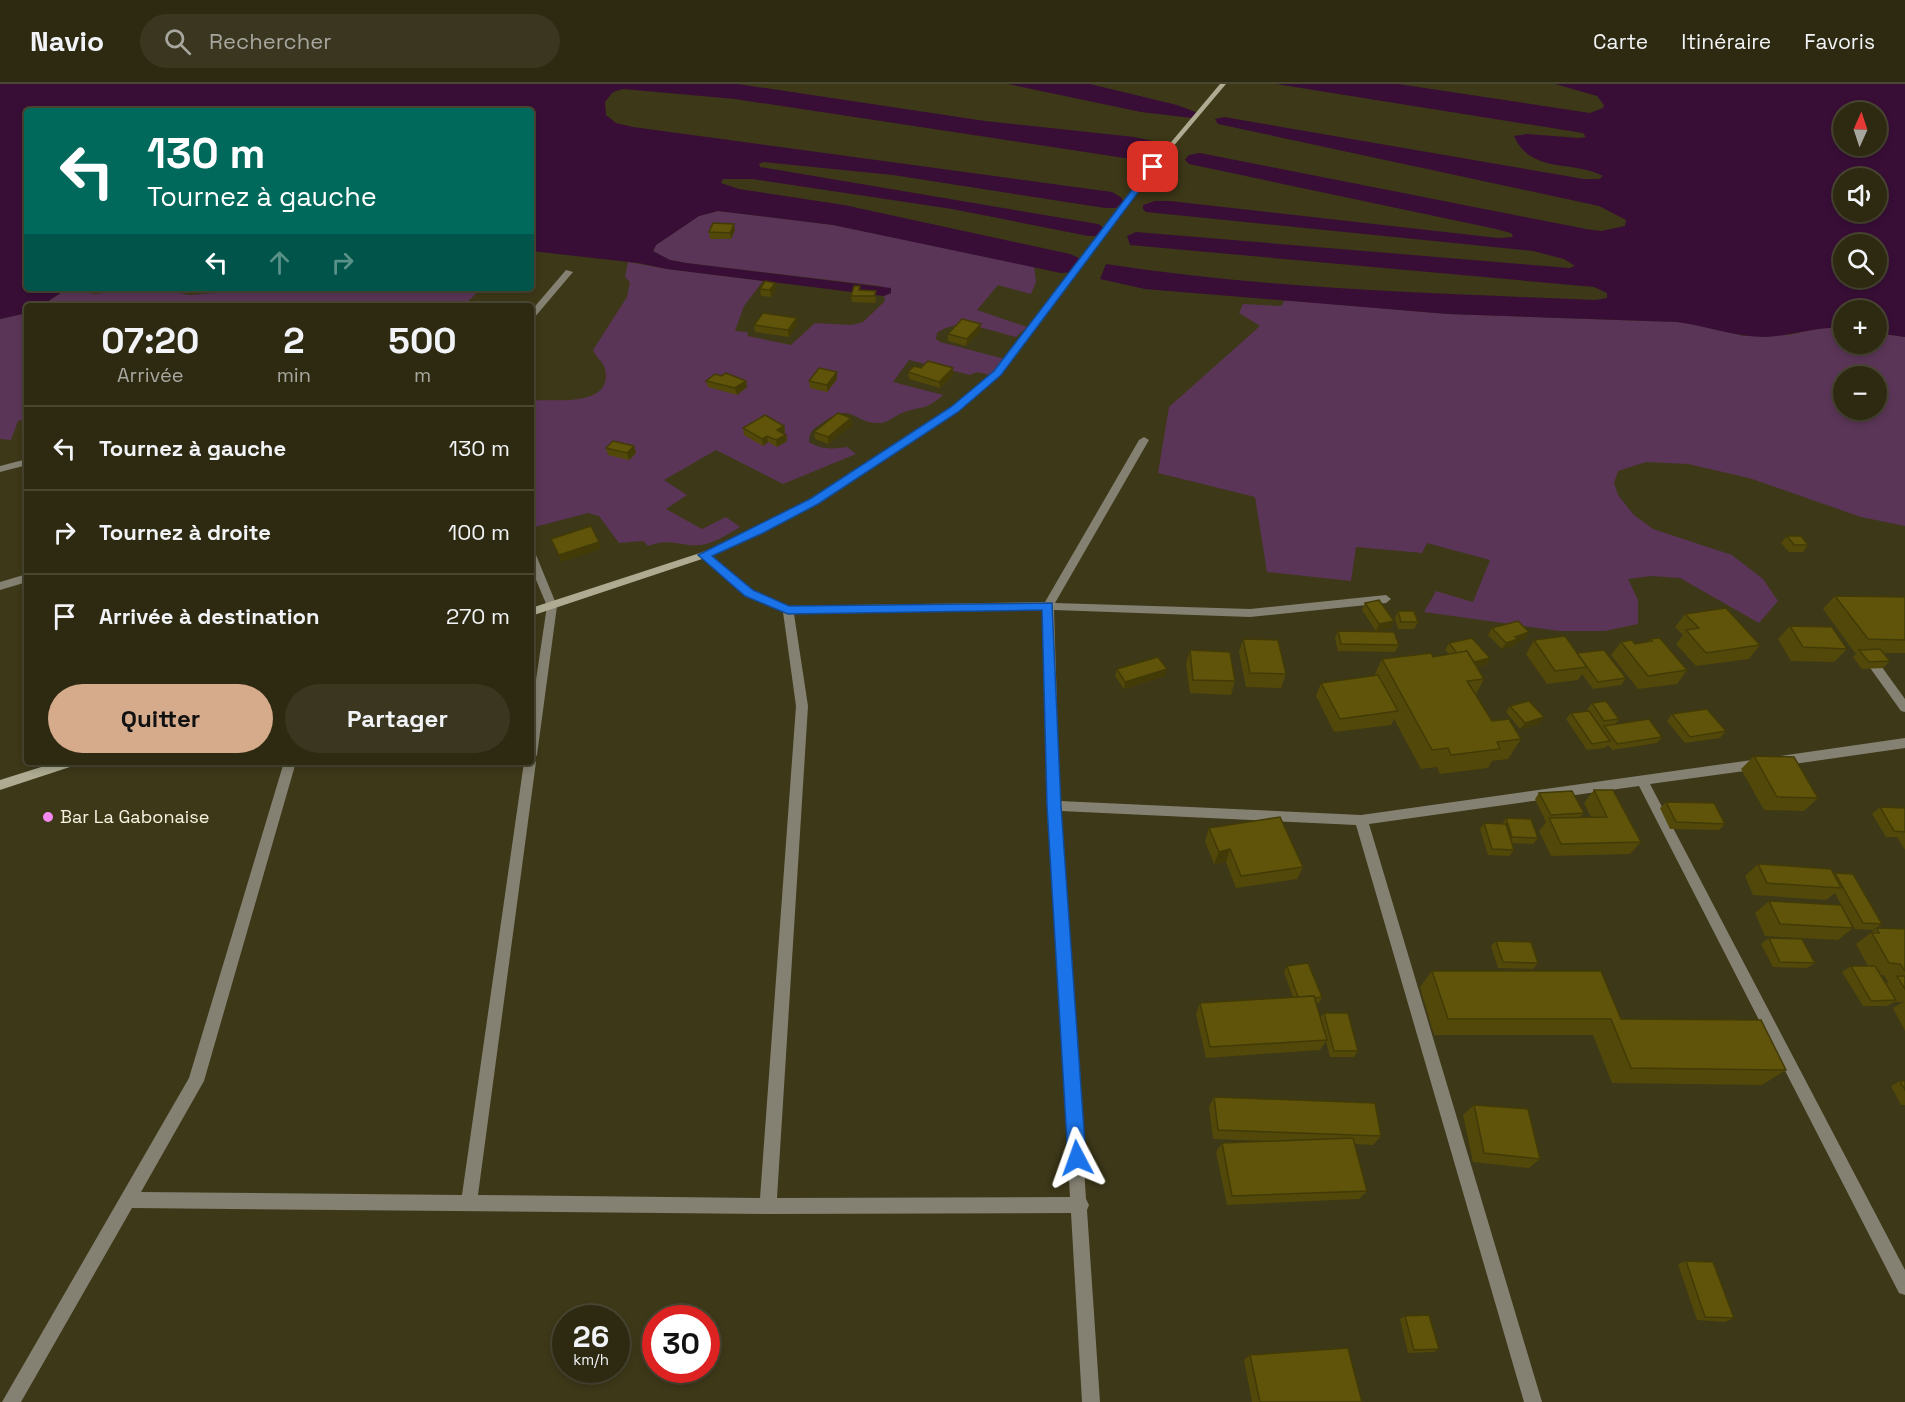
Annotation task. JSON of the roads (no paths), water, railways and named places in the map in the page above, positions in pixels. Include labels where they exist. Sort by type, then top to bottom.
[{"type":"street","points":[[534,611],[704,555],[759,531],[814,502],[955,409],[997,373],[1153,167],[1223,84]]},
{"type":"street","points":[[534,313],[570,273]]},
{"type":"street","points":[[1091,1402],[1081,1205],[1054,806],[1048,606],[1144,440]]},
{"type":"street","points":[[0,469],[24,463]]},
{"type":"street","points":[[704,555],[749,593],[788,610],[1048,606],[1250,613],[1386,599]]},
{"type":"street","points":[[534,562],[552,606],[534,734]]},
{"type":"street","points":[[0,586],[24,579]]},
{"type":"street","points":[[768,1206],[802,706],[788,610]]},
{"type":"street","points":[[1858,643],[1905,708]]},
{"type":"street","points":[[1054,806],[1361,820],[1905,744]]},
{"type":"street","points":[[0,785],[63,765]]},
{"type":"street","points":[[11,1402],[196,1081],[289,765]]},
{"type":"street","points":[[469,1202],[530,765]]},
{"type":"street","points":[[1642,780],[1905,1287]]},
{"type":"street","points":[[1361,820],[1533,1402]]},
{"type":"street","points":[[127,1200],[768,1206],[1081,1205]]},
{"type":"place","name":"Bar La Gabonaise","points":[[48,817]]}]
